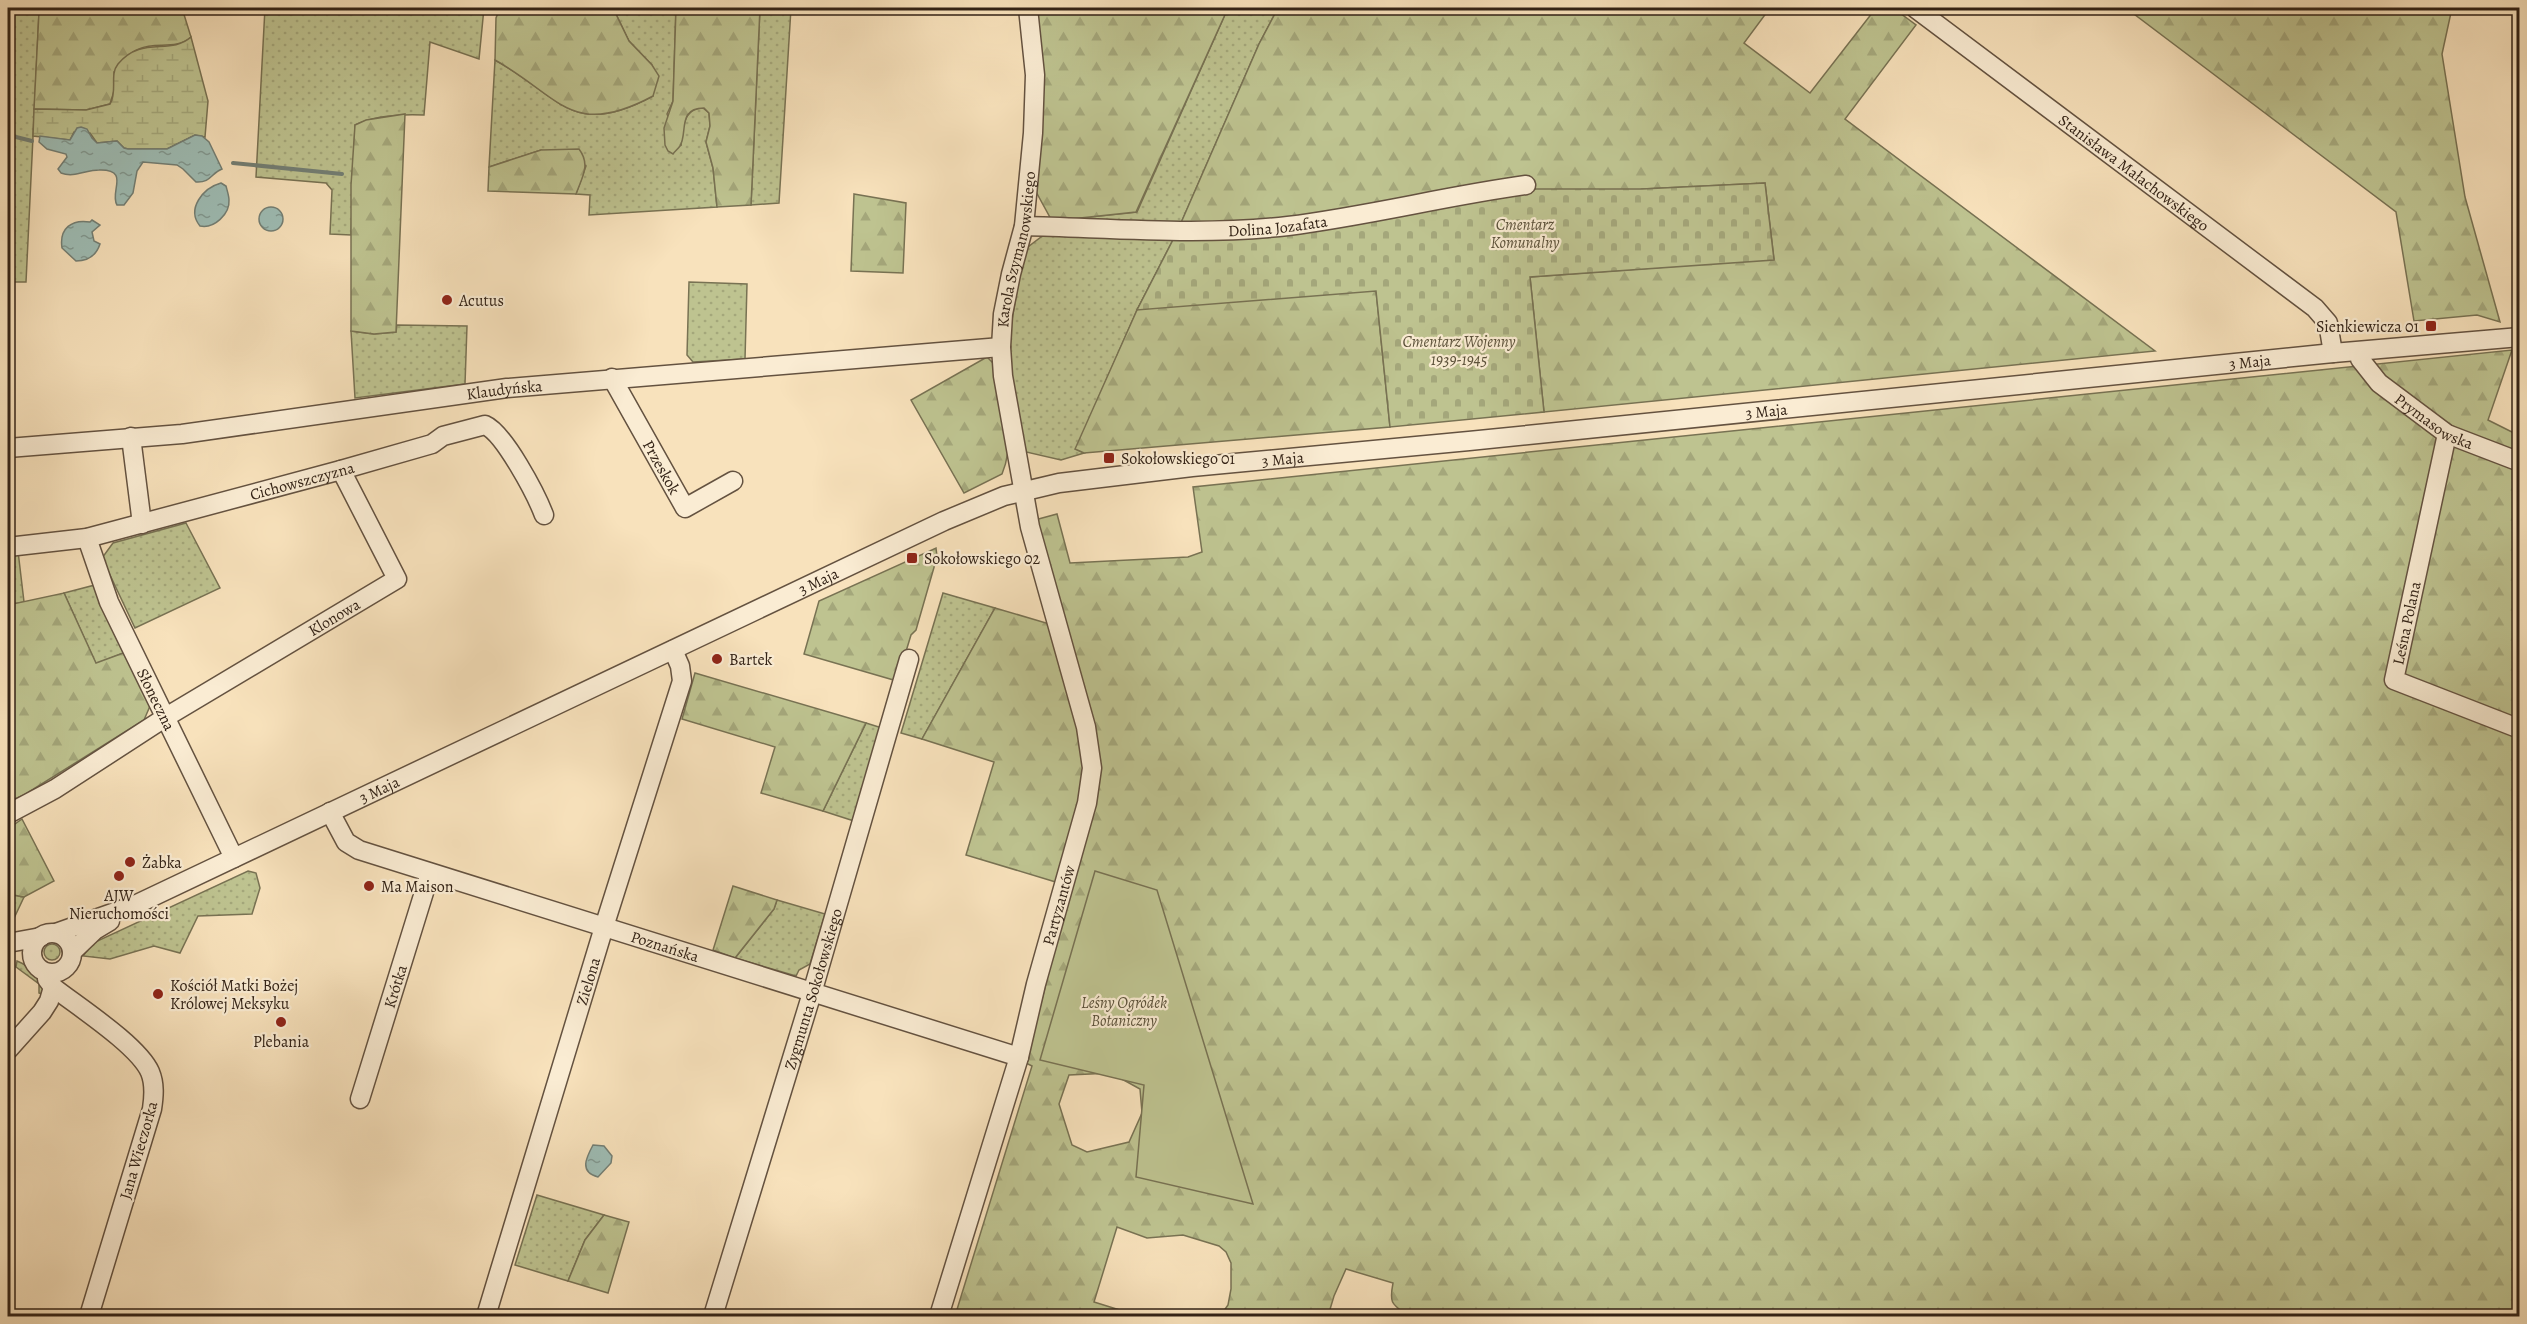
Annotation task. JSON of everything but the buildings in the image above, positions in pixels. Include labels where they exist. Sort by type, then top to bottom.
[{"type":"street","name":"Karola Szymanowskiego","points":[[1024,492],[1003,376],[1001,347],[1011,274],[1024,226],[1033,133],[1035,75],[1028,8]]},
{"type":"street","name":"Stanisława Małachowskiego","points":[[1915,8],[2315,308],[2328,323],[2333,353]]},
{"type":"street","name":"Dolina Jozafata","points":[[1024,226],[1238,230],[1288,226],[1382,212],[1526,185]]},
{"type":"street","name":"3 Maja","points":[[8,944],[48,935],[135,905],[965,512],[1004,496],[1064,482],[1192,467],[2333,353],[2520,337]]},
{"type":"street","name":"Klaudyńska","points":[[8,448],[182,434],[507,388],[1001,347]]},
{"type":"street","name":"Prymasowska","points":[[2360,359],[2379,383],[2447,434],[2520,462]]},
{"type":"street","name":"Przeskok","points":[[612,378],[685,508],[733,481]]},
{"type":"street","name":"Cichowszczyzna","points":[[8,547],[87,538],[341,470],[432,444],[443,436],[485,425],[498,434],[537,497],[544,515]]},
{"type":"street","name":"Leśna Polana","points":[[2447,434],[2394,680],[2520,729]]},
{"type":"street","points":[[130,437],[141,524]]},
{"type":"street","name":"Klonowa","points":[[166,717],[397,579],[341,470]]},
{"type":"street","name":"Partyzantów","points":[[939,1317],[1019,1057],[1036,984],[1087,803],[1092,768],[1086,727],[1038,557],[1024,492]]},
{"type":"street","name":"Słoneczna","points":[[87,538],[109,602],[234,858]]},
{"type":"street","name":"Zielona","points":[[486,1317],[604,927],[682,681],[681,666],[673,650]]},
{"type":"street","name":"Zygmunta Sokołowskiego","points":[[712,1317],[812,993],[909,659]]},
{"type":"street","points":[[8,814],[55,789],[166,717]]},
{"type":"street","name":"Poznańska","points":[[330,812],[340,834],[350,845],[359,850],[1019,1057]]},
{"type":"street","name":"Krótka","points":[[360,1099],[430,873]]},
{"type":"street","name":"3 Maja","points":[[70,958],[95,930],[135,905]]},
{"type":"street","points":[[8,954],[51,973],[64,970],[70,958],[67,940],[48,935],[33,948],[36,965]]},
{"type":"street","name":"Jana Wieczorka","points":[[70,958],[74,992],[84,1008]]},
{"type":"street","name":"Jana Wieczorka","points":[[36,965],[53,987],[84,1008],[140,1059],[151,1073],[154,1087],[152,1108],[89,1317]]},
{"type":"street","points":[[8,1050],[42,1012],[49,1001],[53,987]]},
{"type":"green space","points":[[8,8],[127,8],[39,12],[26,282],[8,282]]},
{"type":"green space","points":[[182,8],[191,37],[179,44],[146,47],[128,56],[114,72],[115,88],[110,104],[86,110],[34,109],[39,12]]},
{"type":"green space","points":[[265,8],[484,8],[479,59],[430,42],[424,115],[389,116],[355,125],[351,235],[330,234],[332,190],[326,183],[256,177]]},
{"type":"green space","points":[[500,8],[613,8],[629,41],[652,65],[659,76],[653,96],[625,109],[603,114],[584,113],[568,108],[552,99],[495,60],[496,18]]},
{"type":"green space","points":[[613,8],[676,8],[673,101],[667,114],[681,146],[683,127],[691,112],[703,108],[709,113],[710,126],[706,142],[713,168],[717,207],[589,215],[590,195],[576,194],[586,166],[541,150],[489,167],[495,60],[552,99],[568,108],[584,113],[603,114],[625,109],[653,96],[652,65],[629,41]]},
{"type":"green space","points":[[676,8],[760,8],[751,205],[717,207],[713,168],[706,142],[710,126],[709,113],[704,108],[690,112],[685,122],[680,146],[673,154],[665,145],[664,128],[673,101]]},
{"type":"green space","points":[[760,8],[791,8],[779,203],[751,205]]},
{"type":"green space","points":[[1038,8],[1228,8],[1136,212],[1052,221],[1034,188],[1040,70]]},
{"type":"green space","points":[[1228,8],[1278,8],[1259,44],[1181,223],[1052,221],[1137,212]]},
{"type":"green space","points":[[1278,8],[1770,8],[1744,43],[1810,93],[1876,8],[1893,8],[1916,25],[1845,119],[2155,351],[1544,412],[1530,277],[1774,259],[1765,183],[1642,189],[1369,291],[1376,291],[1390,427],[1084,453],[1075,449],[1137,310],[1177,232],[1259,44]]},
{"type":"green space","points":[[2126,8],[2452,8],[2442,54],[2465,197],[2500,322],[2477,315],[2414,321],[2396,212]]},
{"type":"green space","points":[[191,37],[208,101],[205,137],[195,135],[167,149],[128,149],[117,141],[97,143],[90,133],[74,132],[70,140],[33,136],[34,109],[86,110],[110,104],[115,68],[127,55],[146,48],[174,45]]},
{"type":"green space","points":[[405,114],[396,332],[374,334],[351,331],[351,185],[355,125],[366,120]]},
{"type":"green space","points":[[579,149],[585,166],[576,194],[488,191],[489,167],[541,150]]},
{"type":"green space","name":"Cmentarz Komunalny","points":[[1765,183],[1774,260],[1530,277],[1544,412],[1390,427],[1376,291],[1137,310],[1177,232],[1520,189],[1642,189]]},
{"type":"green space","points":[[854,194],[906,203],[903,273],[851,271]]},
{"type":"green space","points":[[1045,234],[1175,238],[1137,310],[1076,449],[1084,453],[1061,460],[1026,452],[1009,368],[1008,343],[1024,250]]},
{"type":"green space","points":[[689,282],[747,284],[745,359],[693,362],[687,355]]},
{"type":"green space","points":[[397,325],[467,326],[465,384],[355,398],[351,331],[374,334],[396,332]]},
{"type":"green space","points":[[2512,350],[2488,420],[2520,436],[2519,1316],[1408,1316],[1393,1303],[1391,1295],[1393,1283],[1346,1269],[1328,1316],[1217,1316],[1221,1315],[1228,1305],[1231,1289],[1231,1263],[1226,1252],[1219,1246],[1183,1235],[1147,1238],[1117,1227],[1094,1302],[1139,1316],[955,1316],[1032,1066],[1026,1063],[1096,784],[1031,521],[1057,514],[1070,563],[1188,557],[1202,552],[1193,487]],"holes":[[[1111,1073],[1140,1089],[1142,1113],[1129,1142],[1087,1152],[1072,1145],[1059,1104],[1069,1075]]]},
{"type":"green space","points":[[987,357],[995,365],[1005,406],[1008,433],[1006,460],[1002,474],[964,493],[911,400]]},
{"type":"green space","points":[[186,523],[220,588],[135,628],[102,558],[113,543]]},
{"type":"green space","points":[[936,548],[937,557],[916,630],[911,635],[897,681],[804,654],[819,601]]},
{"type":"green space","points":[[18,551],[24,602],[8,605],[8,553]]},
{"type":"green space","points":[[95,585],[126,652],[96,664],[64,593]]},
{"type":"green space","points":[[64,593],[96,663],[126,652],[150,706],[144,720],[24,795],[8,802],[8,605]]},
{"type":"green space","points":[[943,593],[995,608],[922,739],[901,733]]},
{"type":"green space","points":[[995,608],[1053,625],[1081,721],[1088,785],[1059,883],[966,855],[994,762],[922,739]]},
{"type":"green space","points":[[695,673],[866,723],[823,811],[761,793],[775,747],[682,719]]},
{"type":"green space","points":[[866,723],[882,728],[854,821],[823,811]]},
{"type":"green space","points":[[22,819],[54,881],[24,897],[8,894],[8,829]]},
{"type":"green space","points":[[248,871],[256,873],[260,888],[252,914],[198,916],[180,953],[154,946],[110,959],[83,956],[93,943]]},
{"type":"green space","name":"Leśny Ogródek Botaniczny","points":[[1095,871],[1157,890],[1253,1204],[1136,1177],[1144,1085],[1040,1060]]},
{"type":"green space","points":[[733,886],[777,900],[774,909],[735,958],[713,950]]},
{"type":"green space","points":[[8,894],[24,897],[8,931]]},
{"type":"green space","points":[[777,900],[825,914],[810,964],[799,970],[796,976],[735,958],[774,909]]},
{"type":"green space","points":[[52,944],[58,946],[60,952],[58,958],[52,960],[46,958],[44,952],[46,946]]},
{"type":"green space","points":[[17,961],[36,973],[44,995],[39,993],[39,984],[16,967]]},
{"type":"green space","points":[[537,1195],[604,1215],[585,1240],[568,1281],[515,1265]]},
{"type":"green space","points":[[604,1215],[629,1222],[608,1293],[568,1281],[585,1240]]},
{"type":"water","points":[[77,128],[87,129],[97,143],[117,141],[128,149],[167,149],[195,135],[202,136],[209,142],[222,169],[205,181],[196,182],[177,165],[143,162],[137,171],[133,193],[124,205],[117,205],[115,194],[117,177],[114,173],[99,170],[71,175],[61,173],[58,169],[67,157],[66,154],[47,149],[39,142],[40,136],[70,140]]},
{"type":"water","points":[[221,183],[226,186],[228,195],[227,210],[216,223],[200,226],[195,213],[198,200],[208,189]]},
{"type":"water","points":[[271,207],[280,210],[283,219],[280,228],[271,231],[262,228],[259,219],[262,210]]},
{"type":"water","points":[[92,220],[100,225],[92,232],[94,241],[100,244],[91,257],[76,261],[62,248],[63,235],[68,226]]},
{"type":"water","points":[[593,1145],[604,1146],[612,1156],[611,1163],[598,1177],[588,1172],[586,1168],[586,1160]]},
{"type":"waterway","points":[[8,135],[32,141]]},
{"type":"waterway","points":[[233,163],[342,174]]},
{"type":"place","name":"Acutus","points":[[447,300]]},
{"type":"place","name":"Sienkiewicza 01","points":[[2431,326]]},
{"type":"place","name":"Sokołowskiego 01","points":[[1109,458]]},
{"type":"place","name":"Sokołowskiego 02","points":[[912,558]]},
{"type":"place","name":"Bartek","points":[[717,659]]},
{"type":"place","name":"Żabka","points":[[130,862]]},
{"type":"place","name":"AJW Nieruchomości","points":[[119,876]]},
{"type":"place","name":"Ma Maison","points":[[369,886]]},
{"type":"place","name":"Kościół Matki Bożej Królowej Meksyku","points":[[158,994]]},
{"type":"place","name":"Plebania","points":[[281,1022]]},
{"type":"park label","name":"Cmentarz Wojenny 1939-1945","points":[[1459,350]]}]
